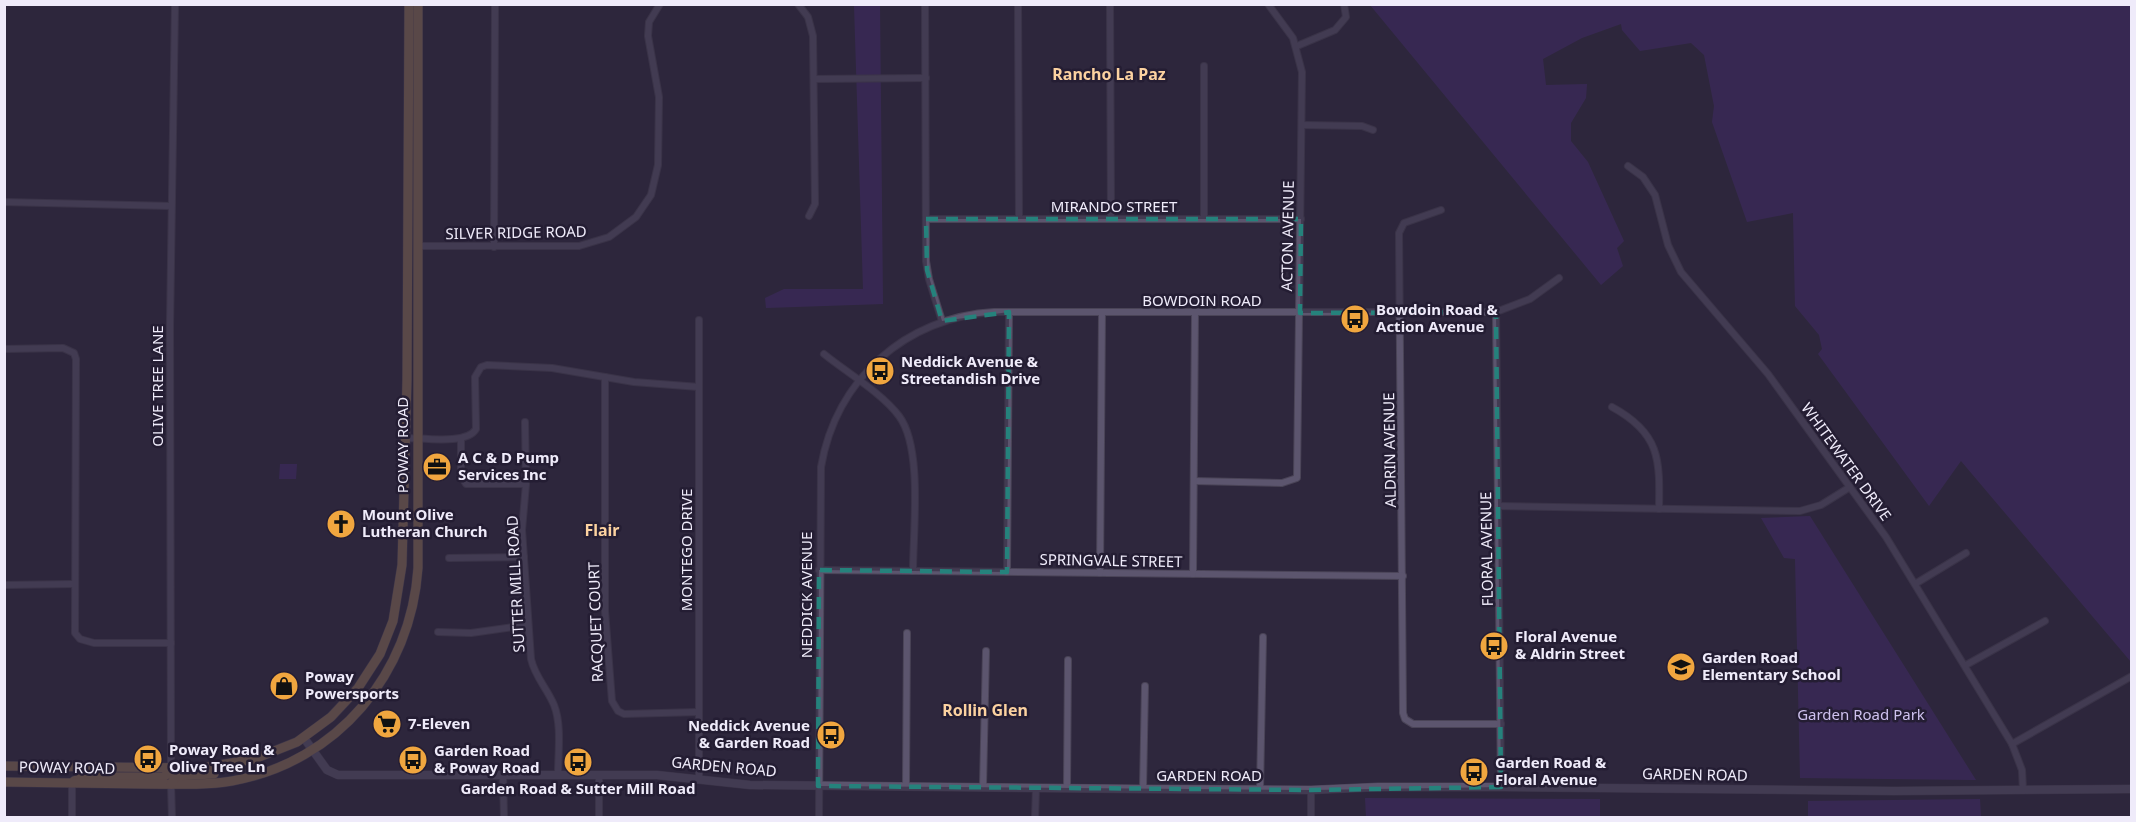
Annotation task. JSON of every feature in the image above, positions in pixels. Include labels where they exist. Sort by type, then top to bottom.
[{"type":"main road","name":"POWAY ROAD","points":[[4,782],[171,784],[212,783],[243,779],[276,768],[313,749],[347,723],[370,699],[389,669],[404,638],[417,582],[418,438],[412,246],[409,4]]},
{"type":"main road","name":"POWAY ROAD","points":[[4,765],[171,768],[225,766],[254,759],[304,738],[331,717],[354,693],[374,666],[388,635],[401,578],[418,4]]},
{"type":"main road","points":[[171,784],[176,776],[236,770],[254,759]]},
{"type":"main road","points":[[72,783],[84,777],[163,777],[171,768]]},
{"type":"street","name":"OLIVE TREE LANE","points":[[171,768],[171,206],[175,4]]},
{"type":"street","points":[[494,247],[495,4]]},
{"type":"street","name":"SILVER RIDGE ROAD","points":[[412,246],[579,246],[593,243],[624,228],[644,206],[655,184],[658,165],[659,97],[648,36],[649,22],[660,4]]},
{"type":"street","points":[[798,4],[808,17],[813,30],[815,204],[809,216]]},
{"type":"street","points":[[926,4],[927,270],[942,321]]},
{"type":"street","points":[[1018,4],[1019,219]]},
{"type":"street","points":[[1110,4],[1111,219]]},
{"type":"street","name":"ACTON AVENUE","points":[[1194,481],[1282,483],[1297,478],[1302,72],[1297,46],[1268,4]]},
{"type":"street","points":[[1297,46],[1335,30],[1346,17],[1344,4]]},
{"type":"street","points":[[1204,66],[1204,219]]},
{"type":"street","points":[[814,79],[926,78]]},
{"type":"street","points":[[1302,125],[1362,126],[1373,130]]},
{"type":"street","name":"WHITEWATER DRIVE","points":[[1628,166],[1643,177],[1655,195],[1668,245],[1680,272],[1762,368],[1850,487],[1915,584],[2012,744],[2022,770],[2023,790]]},
{"type":"street","points":[[4,202],[171,206]]},
{"type":"street","name":"ALDRIN AVENUE","points":[[1441,210],[1400,226],[1405,719],[1413,724],[1501,724]]},
{"type":"street","name":"MIRANDO STREET","points":[[927,219],[1300,219]]},
{"type":"street","name":"BOWDOIN ROAD","points":[[859,382],[895,345],[942,321],[979,313],[1496,312],[1530,299],[1559,278]]},
{"type":"street","points":[[1006,572],[1009,312]]},
{"type":"street","points":[[1100,573],[1102,312]]},
{"type":"street","name":"FLORAL AVENUE","points":[[1496,312],[1501,787]]},
{"type":"street","points":[[1193,574],[1196,313]]},
{"type":"street","name":"MONTEGO DRIVE","points":[[699,320],[699,780]]},
{"type":"street","points":[[4,349],[63,348],[74,353],[75,633],[80,639],[94,643],[171,643]]},
{"type":"street","points":[[824,354],[891,407],[907,429],[913,451],[913,571]]},
{"type":"street","points":[[406,438],[461,439],[471,436],[476,429],[475,377],[481,367],[499,365],[552,368],[648,384],[699,387]]},
{"type":"street","name":"RACQUET COURT","points":[[605,376],[605,622],[612,701],[618,711],[624,714],[699,712]]},
{"type":"street","name":"NEDDICK AVENUE","points":[[819,818],[820,481],[823,455],[837,416],[859,382]]},
{"type":"street","points":[[1612,407],[1629,417],[1652,442],[1659,463],[1659,509]]},
{"type":"street","name":"SUTTER MILL ROAD","points":[[525,422],[526,484],[522,530],[528,625],[532,666],[554,703],[557,715],[558,775]]},
{"type":"street","points":[[461,439],[461,476],[466,484],[526,484]]},
{"type":"street","points":[[1498,506],[1800,511],[1821,505],[1850,487]]},
{"type":"street","points":[[1915,584],[1966,553]]},
{"type":"street","points":[[449,558],[524,557]]},
{"type":"street","name":"SPRINGVALE STREET","points":[[819,570],[1403,576]]},
{"type":"street","points":[[4,585],[74,584]]},
{"type":"street","points":[[1966,665],[2045,621]]},
{"type":"street","points":[[438,632],[471,633],[528,625]]},
{"type":"street","points":[[906,786],[907,633]]},
{"type":"street","points":[[1260,790],[1263,637]]},
{"type":"street","points":[[983,787],[986,651]]},
{"type":"street","points":[[1067,788],[1068,660]]},
{"type":"street","points":[[2012,744],[2132,676]]},
{"type":"street","points":[[1143,789],[1145,686]]},
{"type":"street","name":"GARDEN ROAD","points":[[304,738],[327,770],[338,775],[662,776],[726,784],[1260,790],[1378,787],[2130,790]]},
{"type":"street","points":[[503,775],[504,818]]},
{"type":"street","points":[[599,775],[599,818]]},
{"type":"street","points":[[72,783],[72,818]]},
{"type":"street","points":[[171,784],[172,818]]},
{"type":"street","points":[[1035,818],[1036,788]]},
{"type":"street","points":[[1311,790],[1311,818]]},
{"type":"highlighted area","points":[[926,219],[1301,219],[1300,313],[1496,312],[1501,787],[1311,790],[818,786],[819,570],[1007,572],[1009,312],[942,321],[927,270]]},
{"type":"green space","points":[[854,5],[880,5],[883,304],[766,308],[765,298],[784,289],[863,289]]},
{"type":"green space","points":[[1370,5],[2131,5],[2131,662],[1961,461],[1929,506],[1818,354],[1822,349],[1819,335],[1795,306],[1793,213],[1747,222],[1712,122],[1714,106],[1704,55],[1691,43],[1640,51],[1622,30],[1621,24],[1582,38],[1543,59],[1546,85],[1587,84],[1586,98],[1571,123],[1571,141],[1588,162],[1624,241],[1617,248],[1623,266],[1601,285]]},
{"type":"green space","points":[[280,464],[297,464],[296,479],[279,479]]},
{"type":"green space","name":"Garden Road Park","points":[[1810,516],[1976,780],[1800,778],[1795,559],[1784,558],[1761,518]]},
{"type":"green space","points":[[1365,798],[1600,799],[1600,817],[1366,817]]},
{"type":"green space","points":[[1980,799],[1981,817],[1808,817],[1808,801]]},
{"type":"place","name":"Bowdoin Road & Action Avenue","points":[[1355,319]]},
{"type":"place","name":"Neddick Avenue & Streetandish Drive","points":[[880,371]]},
{"type":"place","name":"A C & D Pump Services Inc","points":[[437,467]]},
{"type":"place","name":"Mount Olive Lutheran Church","points":[[341,524]]},
{"type":"place","name":"Floral Avenue & Aldrin Street","points":[[1494,646]]},
{"type":"place","name":"Garden Road Elementary School","points":[[1681,667]]},
{"type":"place","name":"Poway Powersports","points":[[284,686]]},
{"type":"place","name":"7-Eleven","points":[[387,724]]},
{"type":"place","name":"Neddick Avenue & Garden Road","points":[[831,735]]},
{"type":"place","name":"Poway Road & Olive Tree Ln","points":[[148,759]]},
{"type":"place","name":"Garden Road & Poway Road","points":[[413,760]]},
{"type":"place","name":"Garden Road & Sutter Mill Road","points":[[578,762]]},
{"type":"place","name":"Garden Road & Floral Avenue","points":[[1474,772]]},
{"type":"district","name":"Rancho La Paz","points":[[1109,74]]},
{"type":"district","name":"Flair","points":[[602,530]]},
{"type":"district","name":"Rollin Glen","points":[[985,710]]}]
